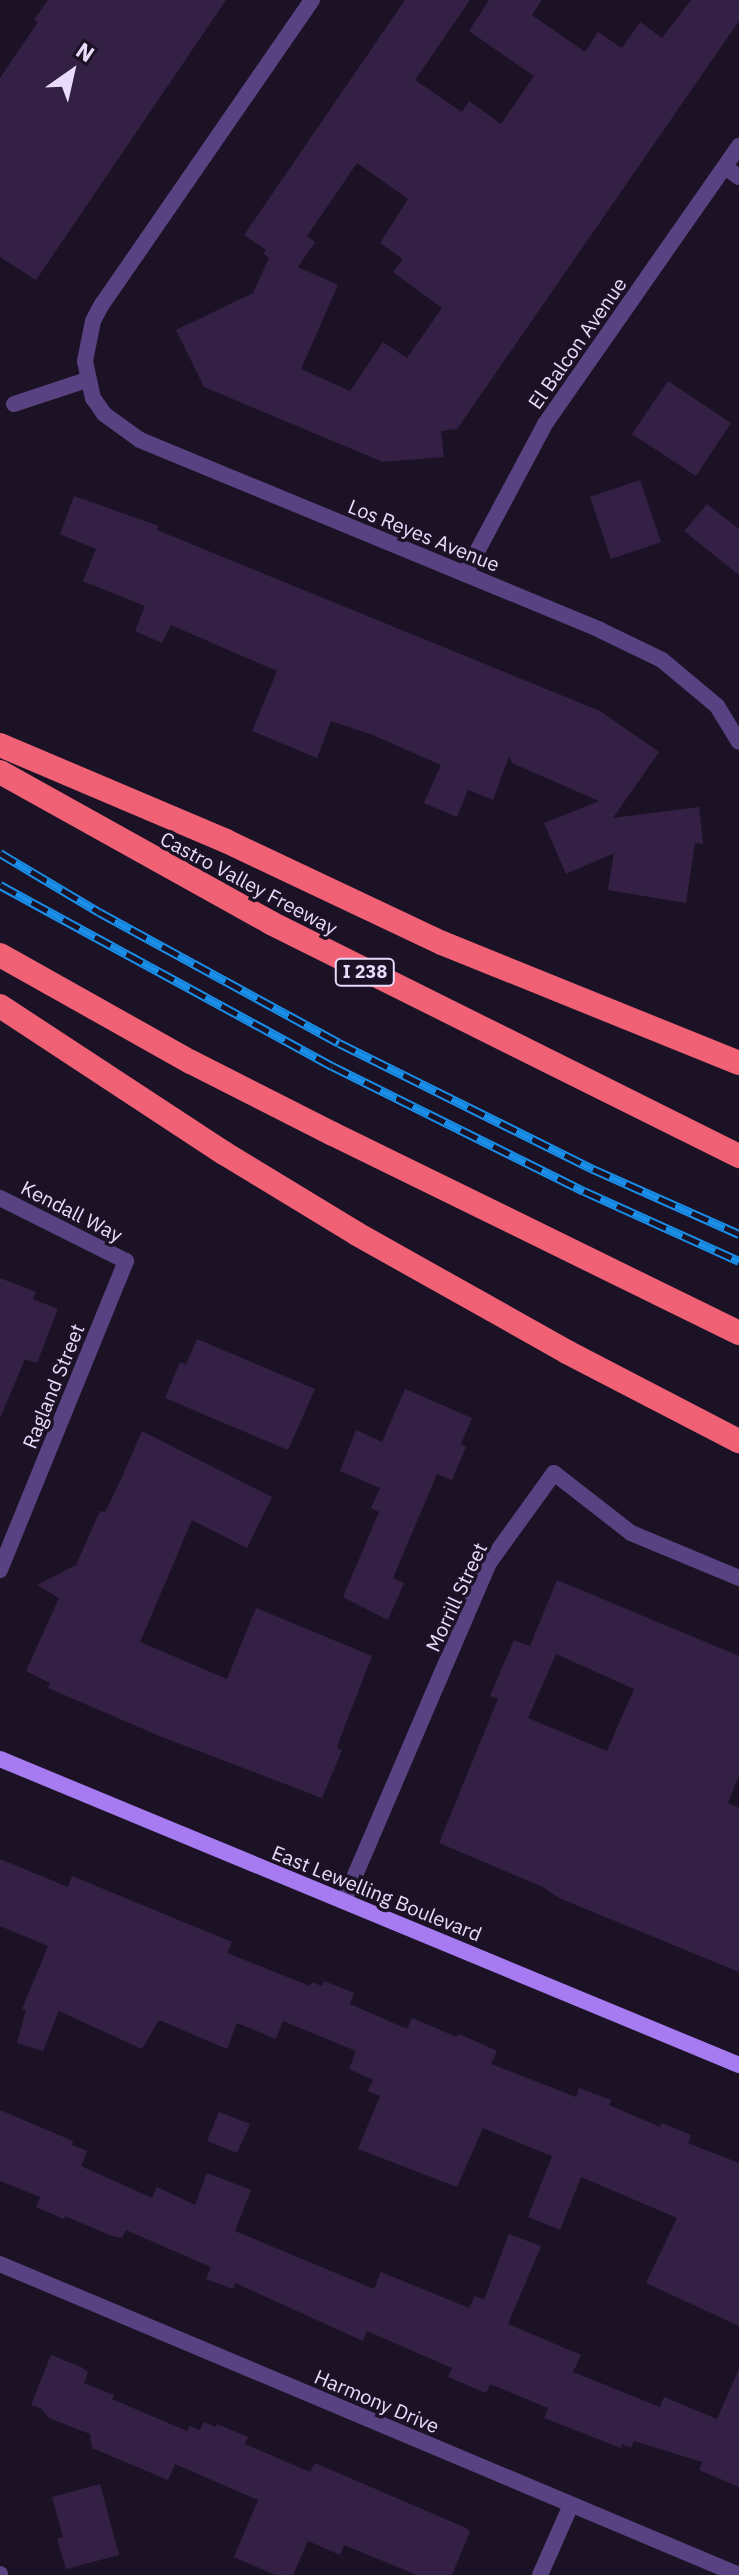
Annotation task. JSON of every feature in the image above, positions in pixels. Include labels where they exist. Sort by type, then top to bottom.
[{"type":"highway","points":[[0,745],[226,841],[442,943],[739,1063]]},
{"type":"highway","name":"Castro Valley Freeway","points":[[0,772],[271,923],[739,1156]]},
{"type":"highway","points":[[0,955],[191,1062],[739,1333]]},
{"type":"highway","points":[[0,1006],[224,1153],[357,1234],[567,1352],[739,1441]]},
{"type":"main road","name":"East Lewelling Boulevard","points":[[0,1759],[739,2065]]},
{"type":"street","name":"Los Reyes Avenue","points":[[312,0],[102,304],[88,341],[87,380],[104,414],[140,440],[465,574],[662,660],[717,706],[739,742]]},
{"type":"street","name":"El Balcon Avenue","points":[[465,574],[545,424],[739,146]]},
{"type":"street","points":[[725,167],[739,177]]},
{"type":"street","points":[[14,404],[87,380]]},
{"type":"street","name":"Kendall Way","points":[[0,1198],[126,1261]]},
{"type":"street","name":"Ragland Street","points":[[0,1570],[126,1261]]},
{"type":"street","name":"Morrill Street","points":[[344,1901],[489,1563],[554,1473],[631,1533],[739,1578]]},
{"type":"street","name":"Harmony Drive","points":[[0,2264],[571,2505],[705,2569],[739,2575]]},
{"type":"street","points":[[540,2575],[571,2505]]},
{"type":"building","points":[[48,0],[226,0],[36,280],[0,257],[0,78],[38,22],[34,20]]},
{"type":"building","points":[[405,0],[470,0],[415,80],[462,112],[469,101],[501,124],[534,76],[469,31],[489,0],[542,0],[532,15],[585,52],[598,32],[622,48],[640,22],[662,38],[691,0],[739,0],[739,21],[457,429],[441,431],[444,457],[383,462],[204,387],[176,330],[253,293],[269,258],[263,253],[266,250],[244,235]],"holes":[[[357,163],[408,199],[380,243],[403,259],[393,272],[442,308],[407,358],[383,342],[350,391],[301,369],[338,285],[298,267],[315,242],[307,236]]]},
{"type":"building","points":[[668,381],[731,423],[696,476],[632,434]]},
{"type":"building","points":[[640,480],[661,542],[611,559],[590,497]]},
{"type":"building","points":[[74,496],[159,526],[157,530],[600,711],[659,752],[613,818],[699,807],[703,844],[695,843],[686,903],[608,890],[614,853],[566,874],[544,823],[599,801],[512,763],[509,756],[493,800],[468,790],[457,817],[424,803],[441,765],[373,735],[331,721],[317,758],[252,731],[277,671],[171,625],[162,643],[135,631],[145,606],[83,581],[96,549],[60,534]]},
{"type":"building","points":[[707,504],[739,529],[739,575],[684,531]]},
{"type":"building","points":[[0,1278],[36,1292],[33,1299],[58,1309],[37,1363],[25,1359],[0,1418]]},
{"type":"building","points":[[197,1339],[315,1389],[288,1450],[165,1398],[180,1362],[186,1365]]},
{"type":"building","points":[[405,1389],[472,1418],[461,1444],[466,1447],[452,1480],[437,1474],[393,1578],[404,1583],[388,1620],[343,1597],[379,1512],[371,1508],[380,1488],[340,1471],[356,1430],[382,1442]]},
{"type":"building","points":[[142,1431],[272,1497],[247,1548],[192,1520],[140,1642],[227,1679],[256,1608],[372,1656],[339,1741],[337,1748],[342,1750],[322,1798],[162,1737],[48,1688],[50,1683],[26,1671],[59,1598],[37,1585],[76,1565],[100,1511],[105,1512],[118,1486]]},
{"type":"building","points":[[557,1580],[739,1656],[739,1775],[728,1803],[739,1808],[739,1972],[559,1898],[543,1887],[439,1843],[498,1699],[490,1696],[514,1640],[530,1646]],"holes":[[[556,1654],[634,1689],[607,1751],[528,1718]]]},
{"type":"building","points":[[0,1859],[68,1887],[72,1876],[232,1942],[227,1953],[310,1986],[312,1982],[322,1986],[324,1981],[354,1993],[350,2004],[407,2029],[412,2018],[457,2037],[459,2034],[497,2051],[491,2064],[576,2097],[579,2088],[611,2100],[609,2105],[660,2127],[662,2123],[691,2135],[688,2143],[739,2163],[739,2326],[646,2283],[677,2218],[581,2177],[560,2230],[528,2217],[552,2156],[483,2128],[457,2187],[358,2149],[380,2096],[368,2091],[373,2080],[349,2069],[356,2051],[283,2021],[276,2039],[237,2023],[227,2049],[159,2020],[142,2049],[59,2011],[43,2051],[17,2043],[26,2010],[22,2009],[48,1946],[0,1926]]},
{"type":"building","points":[[0,2110],[73,2141],[72,2145],[87,2151],[81,2166],[152,2198],[157,2187],[195,2205],[207,2173],[251,2190],[235,2231],[374,2289],[381,2272],[469,2308],[475,2296],[484,2300],[509,2234],[541,2246],[508,2324],[581,2355],[573,2372],[660,2407],[664,2397],[717,2419],[739,2369],[739,2487],[699,2470],[702,2462],[634,2441],[631,2448],[622,2444],[621,2448],[544,2418],[548,2408],[490,2384],[486,2393],[448,2377],[452,2368],[367,2331],[363,2341],[235,2283],[233,2289],[206,2279],[211,2267],[126,2230],[122,2238],[112,2236],[36,2207],[40,2197],[0,2181]]},
{"type":"building","points":[[219,2112],[250,2124],[237,2153],[207,2141]]},
{"type":"building","points":[[51,2355],[88,2372],[84,2383],[114,2395],[112,2399],[187,2431],[190,2426],[200,2430],[204,2422],[215,2427],[217,2424],[248,2437],[245,2444],[310,2472],[315,2463],[464,2527],[470,2531],[452,2575],[417,2575],[344,2545],[340,2555],[308,2541],[293,2575],[275,2575],[234,2557],[258,2500],[175,2464],[168,2480],[92,2448],[90,2434],[49,2418],[42,2409],[31,2405]]},
{"type":"building","points":[[100,2484],[119,2555],[66,2569],[57,2539],[63,2537],[52,2497]]},
{"type":"railway","points":[[0,853],[99,912],[339,1043],[593,1169],[739,1234]]},
{"type":"railway","points":[[0,885],[332,1066],[584,1191],[739,1261]]}]
